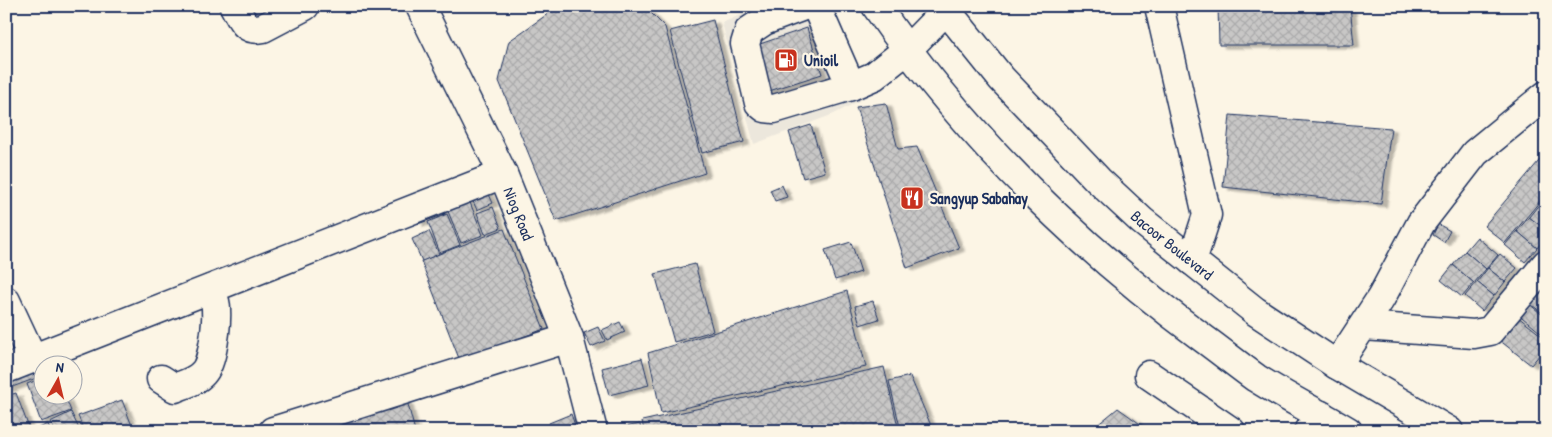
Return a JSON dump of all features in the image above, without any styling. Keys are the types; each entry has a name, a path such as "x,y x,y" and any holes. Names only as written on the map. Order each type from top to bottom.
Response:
{"street":[{"path":"234,6 242,22 255,30 263,28 304,6"},
{"name":"Niog Road","path":"420,6 503,174 569,338 593,431"},
{"path":"804,6 764,21 749,32 745,44 759,103 765,108 774,109 851,86 874,76 908,49 945,8"},
{"path":"816,6 851,86"},
{"path":"876,6 944,95 986,144 1030,190 1094,251 1168,313 1315,423 1348,431"},
{"path":"1159,6 1207,215 1192,262"},
{"name":"Bacoor Boulevard","path":"945,8 1001,78 1098,180 1142,221 1256,312 1337,365 1448,431"},
{"path":"1337,365 1364,326 1421,223 1475,153 1546,95"},
{"path":"46,354 503,174"},
{"path":"1364,326 1474,334 1490,331 1546,264"},
{"path":"160,378 175,388 190,382 204,373 211,355 215,335 216,306 211,289"},
{"path":"6,301 32,357"},
{"path":"273,431 569,338"},
{"path":"6,369 32,359"},
{"path":"1148,375 1231,431"}],"shaded area":[{"path":"761,6 812,6 868,96 834,114 754,144 722,23"}],"building":[{"path":"566,6 644,6 665,27 705,173 556,221 499,81 509,41 552,11"},
{"path":"1218,6 1350,6 1354,45 1219,45"},
{"path":"713,20 744,142 702,153 670,31"},
{"name":"Unioil","path":"807,28 822,74 766,92 751,47"},
{"name":"Sangyup Sabahay","path":"886,103 898,149 917,147 959,248 907,268 856,107"},
{"path":"1230,115 1391,128 1381,204 1223,187"},
{"path":"811,125 825,172 803,178 789,132"},
{"path":"1544,155 1546,156 1546,194 1505,243 1484,226"},
{"path":"782,185 787,197 775,201 770,190"},
{"path":"485,186 493,203 477,210 469,193"},
{"path":"467,195 483,235 461,243 445,204"},
{"path":"1541,202 1546,206 1546,230 1529,217"},
{"path":"442,206 445,214 418,224 416,216"},
{"path":"493,207 501,228 485,234 477,213"},
{"path":"447,214 460,245 440,253 428,222"},
{"path":"1529,217 1546,230 1546,237 1537,248 1517,231"},
{"path":"1438,224 1450,231 1444,242 1433,235"},
{"path":"504,229 544,329 460,361 421,261"},
{"path":"429,231 439,254 422,261 412,239"},
{"path":"1517,231 1537,248 1525,262 1505,245"},
{"path":"1477,237 1498,255 1486,269 1465,251"},
{"path":"851,242 861,272 835,280 825,250"},
{"path":"1465,251 1486,269 1474,283 1453,265"},
{"path":"1500,254 1517,268 1505,282 1488,268"},
{"path":"695,264 713,331 674,342 655,274"},
{"path":"1453,265 1474,283 1462,297 1441,280"},
{"path":"1488,268 1505,282 1494,296 1477,282"},
{"path":"1477,282 1494,296 1482,311 1465,296"},
{"path":"1534,284 1546,293 1546,316 1523,298"},
{"path":"847,291 866,367 661,413 648,353"},
{"path":"873,301 879,319 860,325 855,306"},
{"path":"1527,302 1546,318 1546,337 1517,313"},
{"path":"1513,313 1546,339 1546,347 1531,365 1494,336"},
{"path":"620,322 625,332 607,340 602,330"},
{"path":"598,327 605,341 591,347 584,333"},
{"path":"642,358 649,385 609,395 602,368"},
{"path":"32,366 32,380 7,389 6,376"},
{"path":"884,367 899,431 644,431 642,421"},
{"path":"910,376 932,428 925,431 901,431 889,381"},
{"path":"32,382 32,398 27,384"},
{"path":"16,393 29,428 22,431 6,431 6,396"},
{"path":"122,400 134,431 84,431 78,416"},
{"path":"407,401 415,431 292,431"},
{"path":"34,404 68,404 71,411 41,422"},
{"path":"1118,408 1150,431 1090,431"},
{"path":"71,412 80,431 55,431 50,422"},
{"path":"571,414 577,431 552,431 549,423"},
{"path":"48,424 51,431 32,431"},
{"path":"640,424 641,431 624,431 624,427"},
{"path":"545,425 547,431 530,431"}],"place":[{"name":"Unioil","path":"786,60"},
{"name":"Sangyup Sabahay","path":"912,198"}]}
